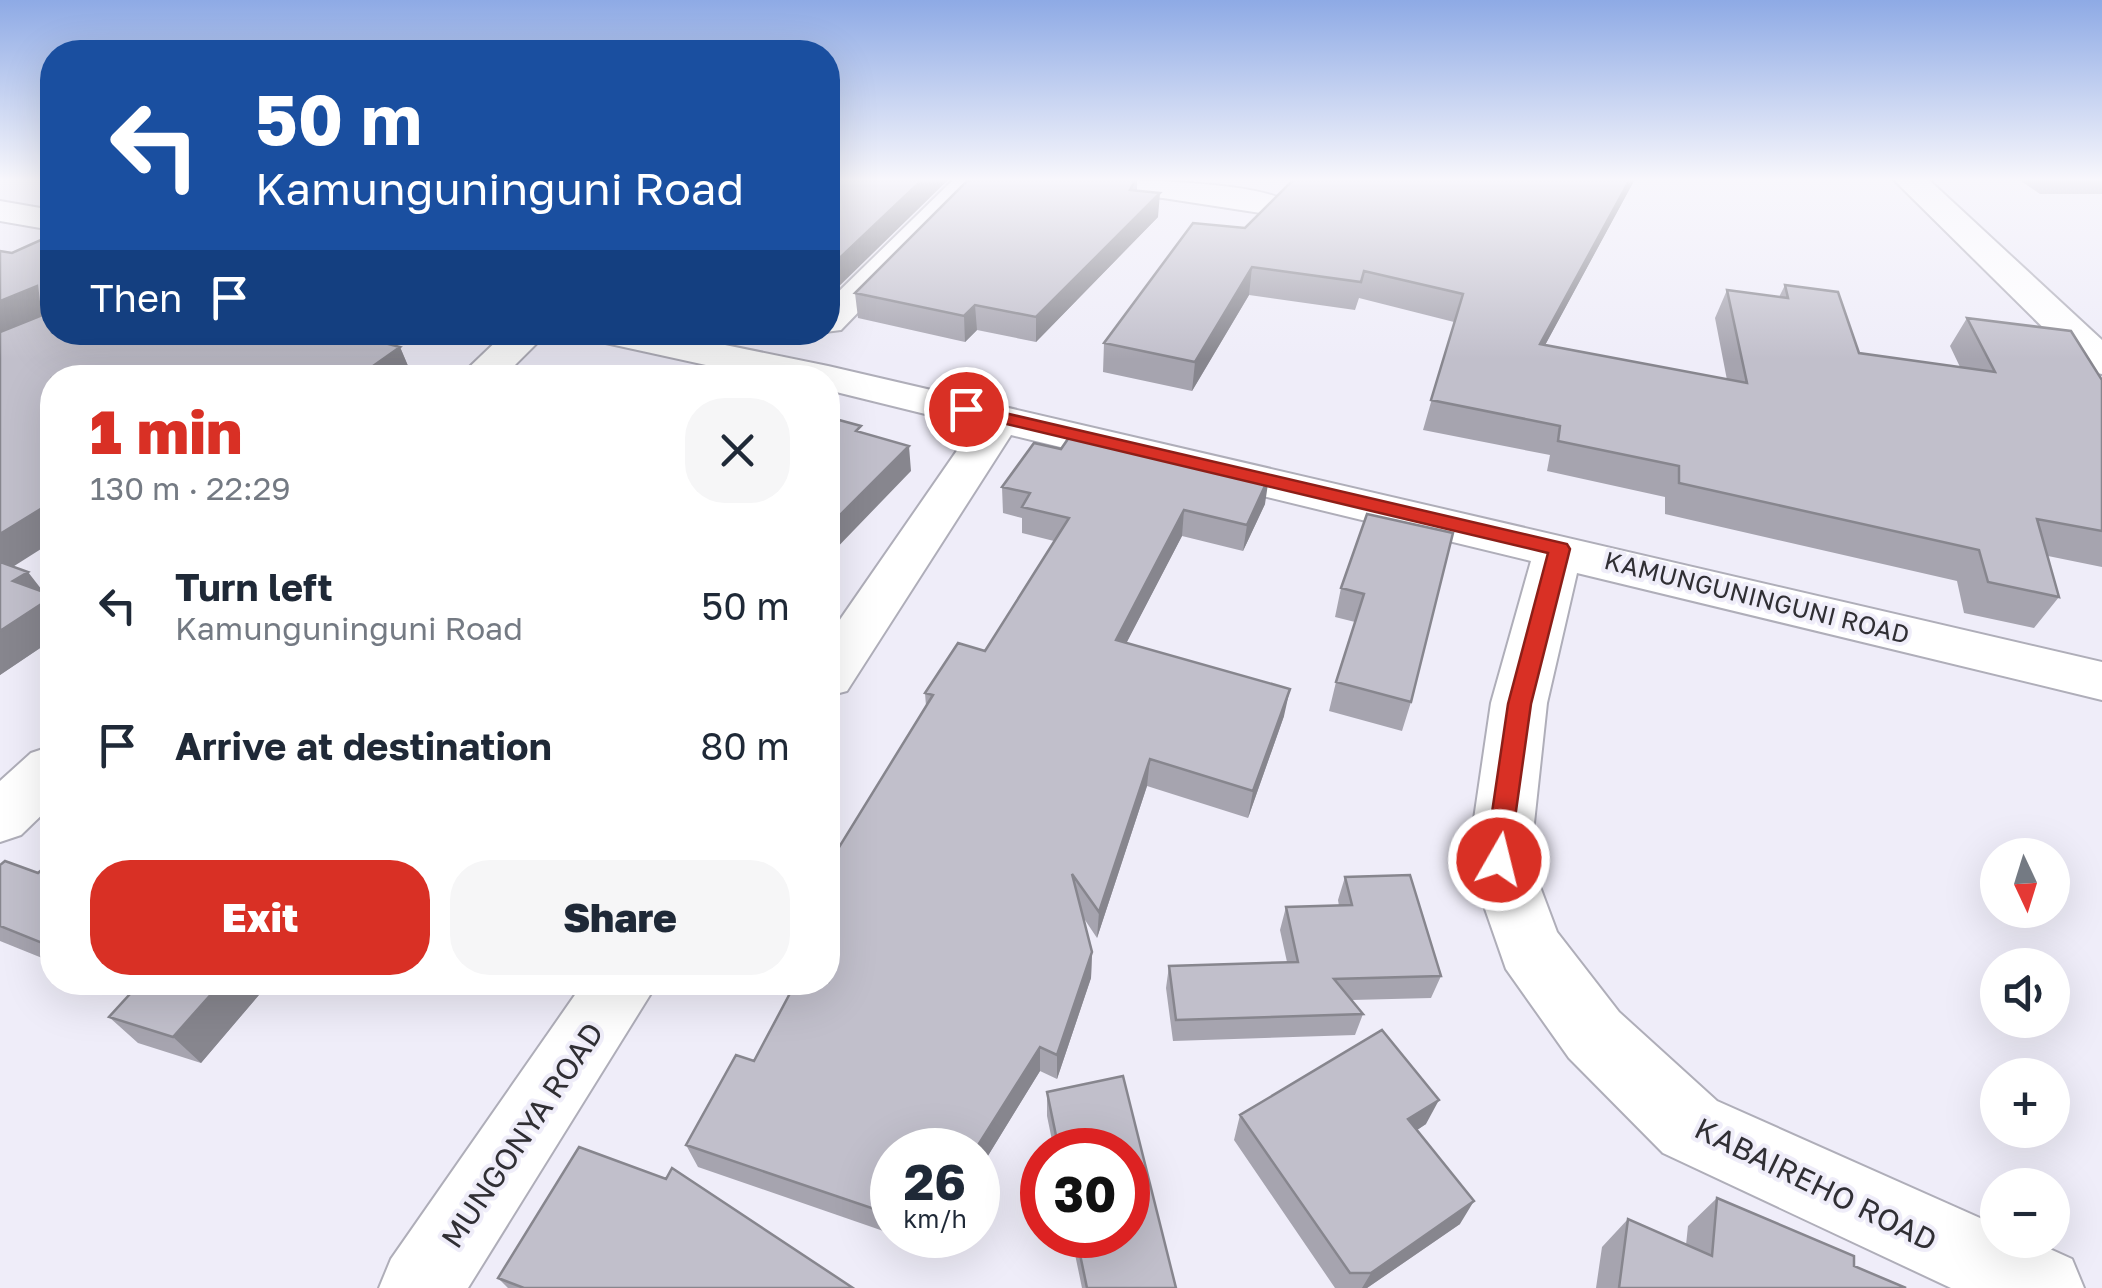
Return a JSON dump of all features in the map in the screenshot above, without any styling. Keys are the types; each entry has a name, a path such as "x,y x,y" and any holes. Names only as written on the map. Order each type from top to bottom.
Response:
{"street":[{"path":"840,310 911,239"},
{"path":"1972,239 2102,362"},
{"path":"492,365 515,345"},
{"name":"KAMUNGUNINGUNI ROAD","path":"669,345 766,365"},
{"path":"784,365 804,345"},
{"name":"KAMUNGUNINGUNI ROAD","path":"840,381 2102,681"},
{"path":"840,659 1001,417"},
{"name":"KABAIREHO ROAD","path":"1559,549 1520,704 1499,860 1530,948 1594,1035 1690,1127 2043,1288"},
{"path":"0,818 40,780"},
{"name":"MUNGONYA ROAD","path":"420,1288 615,995"}],"building":[{"path":"840,239 860,239 840,258"},
{"path":"909,239 1114,239 1036,317 975,305 964,316 855,293"},
{"path":"1181,239 1597,239 1540,344 1747,383 1727,290 1788,298 1785,285 1838,292 1859,353 1995,372 1967,318 2071,331 2102,380 2102,531 2037,519 2059,597 1988,582 1979,550 1679,483 1679,466 1558,441 1560,426 1431,400 1463,294 1364,271 1361,282 1252,267 1195,362 1104,343"},
{"path":"40,240 40,304 37,286 0,301 0,251 12,253"},
{"path":"40,316 40,345 400,347 374,365 40,365 40,509 0,534 0,332"},
{"path":"840,420 861,426 856,431 909,446 840,515"},
{"path":"1070,436 1269,477 1247,525 1184,510 1116,640 1290,689 1253,791 1150,759 1099,912 1072,874 1092,952 1057,1055 1040,1047 989,1128 870,1128 870,1208 686,1145 736,1055 754,1061 789,995 840,995 840,846 933,695 925,693 958,643 985,651 1069,518 1022,507 1030,493 1002,487 1034,443 1061,449"},
{"path":"1367,514 1453,533 1411,702 1336,682 1364,594 1341,588"},
{"path":"0,562 28,572 13,581 40,591 40,605 0,631"},
{"path":"5,861 40,871 40,942 0,926 0,865"},
{"path":"1410,875 1441,976 1334,979 1363,1014 1176,1020 1169,966 1298,962 1286,907 1352,905 1345,877"},
{"path":"129,995 210,995 173,1037 109,1017"},
{"path":"1382,1030 1439,1100 1408,1119 1474,1201 1371,1273 1350,1273 1240,1115"},
{"path":"1123,1076 1136,1128 1054,1128 1047,1092"},
{"path":"579,1147 666,1179 672,1168 853,1288 524,1288 498,1278"},
{"path":"1150,1184 1176,1288 1087,1288 1081,1258 1150,1258"},
{"path":"1717,1198 1854,1256 1854,1266 1906,1288 1619,1288 1628,1219 1712,1256"}],"route":[{"path":"966,409 1559,549 1520,704 1499,860"}]}
